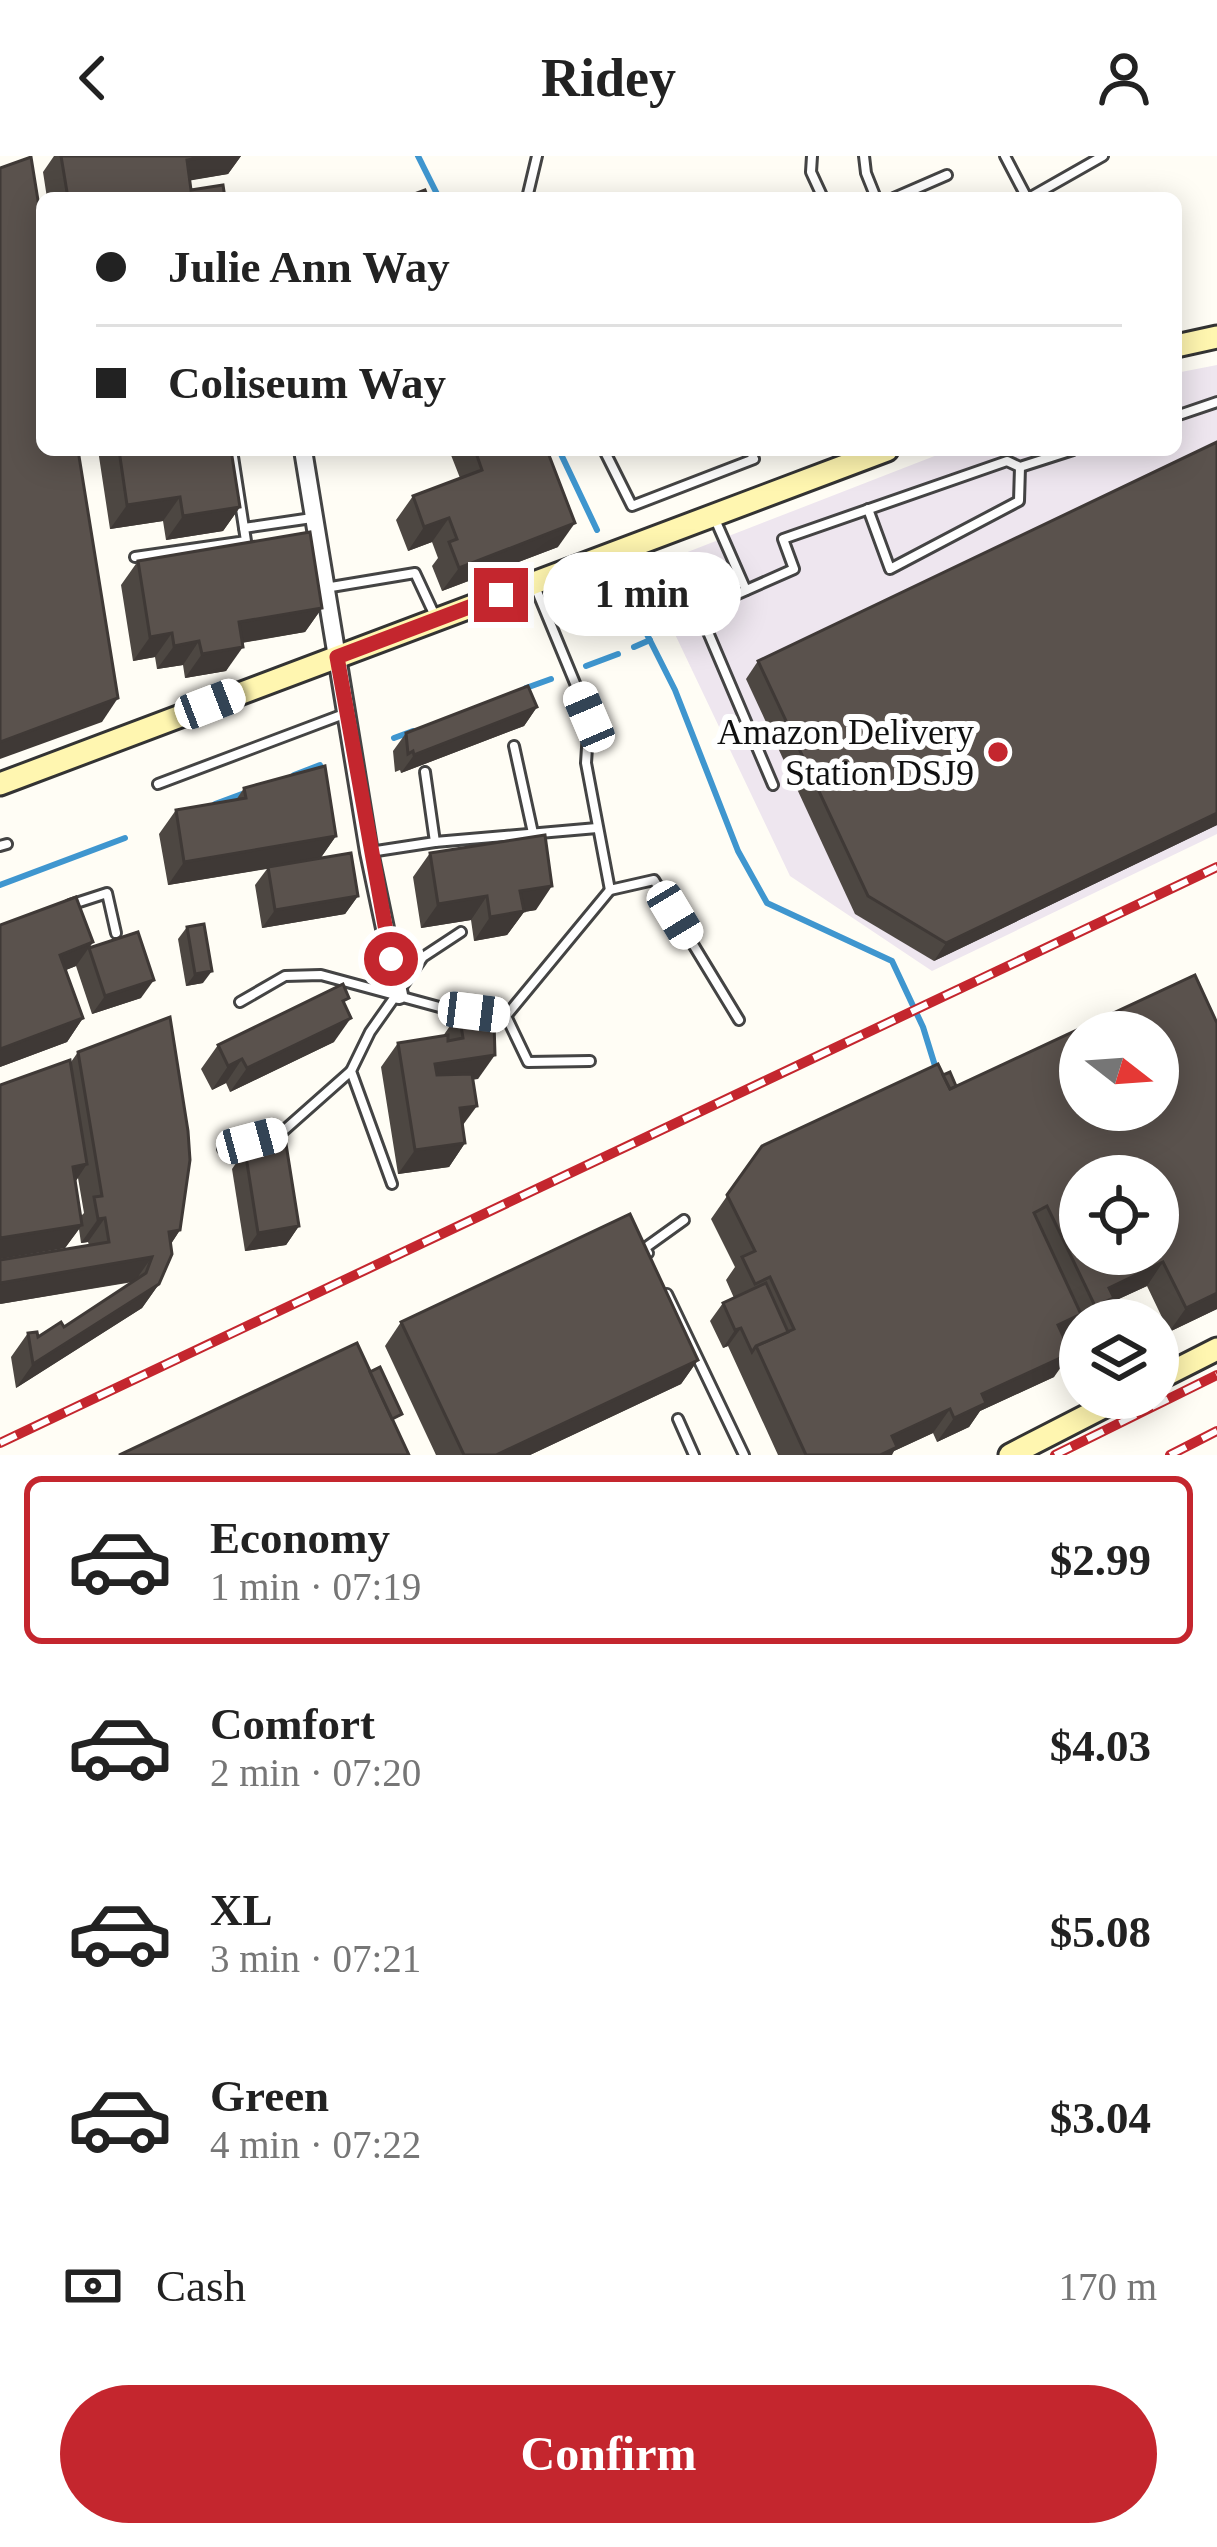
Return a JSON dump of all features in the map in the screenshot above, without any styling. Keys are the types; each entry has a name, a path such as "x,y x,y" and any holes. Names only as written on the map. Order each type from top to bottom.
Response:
{"street":[{"path":"1182,345 1217,337"},
{"path":"304,456 369,852 398,994"},
{"path":"0,784 871,456"},
{"path":"1179,1368 1217,1349"},
{"path":"1010,1455 1080,1419"}],"lane":[{"path":"528,192 537,156"},
{"path":"812,156 811,172 820,192"},
{"path":"864,156 874,192"},
{"path":"1005,156 1025,192"},
{"path":"1039,192 1103,156"},
{"path":"908,192 947,175"},
{"path":"1182,414 1217,402"},
{"path":"135,557 246,541 233,456"},
{"path":"607,456 632,506 753,456"},
{"path":"773,785 699,611 794,569 782,539 1007,461 1020,467 1054,456"},
{"path":"868,509 890,568 1019,501 1020,467"},
{"path":"714,515 746,590"},
{"path":"244,528 314,518"},
{"path":"325,588 415,572 437,619"},
{"path":"533,583 589,717 586,763 610,890"},
{"path":"158,784 346,713"},
{"path":"514,746 533,833"},
{"path":"425,772 435,842"},
{"path":"369,852 597,828"},
{"path":"506,1016 610,890 654,880 739,1020"},
{"path":"64,907 107,893 116,933"},
{"path":"223,1149 281,1133 351,1071 370,1032 423,957 461,932"},
{"path":"239,1001 285,976 321,975 442,1008 506,1016"},
{"path":"506,1016 528,1062 590,1061"},
{"path":"351,1071 392,1184"},
{"path":"655,1269 645,1248 684,1220"},
{"path":"665,1290 744,1455"},
{"path":"677,1419 694,1455"}],"shaded area":[{"name":"Amazon Delivery Station DSJ9","path":"1217,365 1217,834 932,971 790,876 644,569 935,456 1182,456 1182,372"}],"building":[{"path":"61,156 210,156 187,160 191,190 223,185 224,192 67,192"},
{"path":"31,157 37,192 36,456 79,456 118,698 0,742 0,168"},
{"name":"Amazon Delivery Station DSJ9","path":"1217,442 1217,813 946,943 868,896 758,661"},
{"path":"120,456 232,456 240,507 183,516 180,497 127,505"},
{"path":"477,456 549,456 575,523 459,568 449,542 457,539 449,518 424,527 413,496 482,470"},
{"path":"310,532 322,608 239,622 243,647 202,654 199,641 174,646 172,633 150,637 138,561"},
{"path":"528,686 537,707 408,754 406,733"},
{"path":"325,766 336,836 184,862 176,810 246,798 244,788"},
{"path":"545,835 552,886 520,891 524,911 490,917 487,896 438,904 430,853"},
{"path":"351,853 358,896 275,910 268,867"},
{"path":"76,897 93,942 60,955 83,1018 0,1049 0,925"},
{"path":"204,924 212,971 195,974 187,927"},
{"path":"138,932 154,980 105,996 89,948"},
{"path":"1195,975 1217,1023 1217,1293 1186,1308 1170,1275 1179,1275 1179,1155 1059,1155 1059,1231 1047,1206 1034,1213 1074,1299 1059,1299 1059,1359 982,1394 986,1403 954,1418 950,1409 892,1436 897,1447 880,1455 806,1455 756,1346 794,1329 770,1277 755,1284 742,1257 755,1251 727,1195 762,1146 938,1064 950,1089 1059,1038 1059,1131 1179,1131 1179,1011 1118,1011"},
{"path":"343,984 349,998 343,1001 351,1018 247,1068 242,1059 228,1066 218,1045"},
{"path":"487,1009 494,1022 495,1055 435,1064 437,1075 472,1074 477,1106 460,1108 465,1143 415,1150 398,1043 448,1035 448,1041 463,1038 459,1013"},
{"path":"170,1017 190,1160 180,1230 169,1232 172,1254 159,1284 33,1364 28,1333 37,1332 38,1337 61,1322 64,1327 146,1273 152,1257 0,1283 0,1260 109,1242 105,1218 98,1219 94,1197 102,1196 78,1052"},
{"path":"70,1060 87,1164 73,1167 82,1225 0,1238 0,1085"},
{"path":"950,1072 956,1086 950,1089 943,1075"},
{"path":"286,1144 299,1226 258,1233 245,1150"},
{"path":"630,1214 698,1360 496,1455 464,1455 401,1322"},
{"path":"1080,1275 1136,1275 1109,1288 1114,1298 1092,1299"},
{"path":"766,1283 788,1332 752,1352 723,1303"},
{"path":"357,1343 409,1455 119,1455"},
{"path":"380,1367 402,1414 392,1419 370,1372"}],"waterway":[{"path":"418,156 436,192"},
{"path":"562,456 597,530"},
{"path":"618,577 675,690 738,851 767,903 892,961 923,1027 936,1069"},
{"path":"634,647 650,640"},
{"path":"586,666 618,654"},
{"path":"526,688 551,679"},
{"path":"394,738 413,731"},
{"path":"294,775 320,765"},
{"path":"215,804 242,794"},
{"path":"0,885 125,838"}],"railway":[{"path":"0,1443 1217,867"},
{"path":"1055,1455 1217,1375"},
{"path":"1170,1455 1217,1431"}],"place":[{"name":"Amazon Delivery Station DSJ9","path":"998,752"}],"route":[{"path":"391,959 337,657 501,595"}]}
